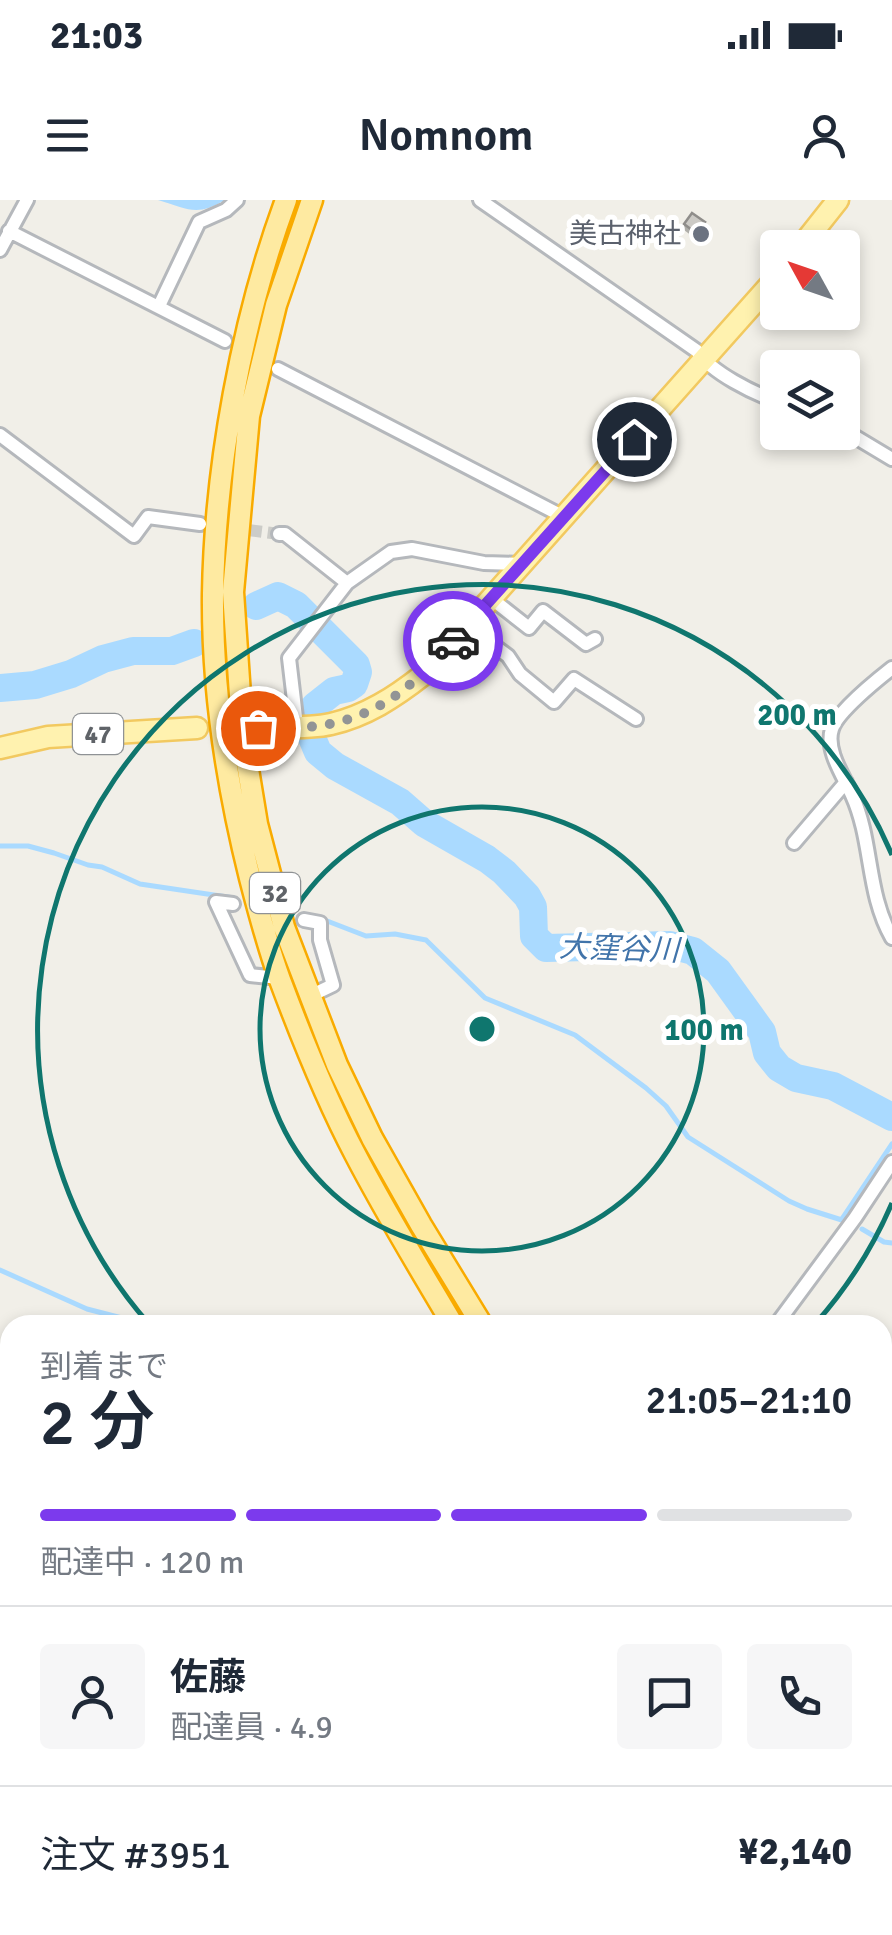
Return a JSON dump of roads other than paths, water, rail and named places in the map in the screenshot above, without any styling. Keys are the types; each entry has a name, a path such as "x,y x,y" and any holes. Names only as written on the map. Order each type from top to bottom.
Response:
{"highway":[{"name":"32","path":"286,200 256,299 231,409 221,483 214,592 223,740 237,826 280,978 354,1152 447,1315"},
{"name":"32","path":"312,200 276,305 250,416 234,592 243,738 257,824 284,926 310,996 372,1138 476,1315"}],"main road":[{"path":"814,230 838,200"},
{"path":"258,728 328,724 356,716 387,701 422,675 760,296"},
{"name":"47","path":"0,747 48,737 197,728"}],"street":[{"path":"0,250 27,200"},
{"path":"159,306 199,222 226,210 237,200"},
{"path":"480,200 760,396"},
{"path":"9,231 225,341"},
{"path":"278,369 564,517"},
{"path":"0,435 134,536 148,517 200,524"},
{"path":"860,440 892,459"},
{"path":"279,534 285,534 348,583"},
{"path":"297,726 289,658 348,583 391,552 412,550 484,563 523,564"},
{"path":"492,598 529,628 543,611 586,644 595,639"},
{"path":"467,626 508,656 520,674 554,702 574,679 636,720"},
{"path":"892,668 858,696 832,728 832,752 858,808 875,900 892,938"},
{"path":"794,842 846,782"},
{"path":"233,904 216,902 250,976 280,978"},
{"path":"304,920 320,923 320,940 333,985 310,996"},
{"path":"783,1315 892,1162"}],"water":[{"path":"158,200 225,200 199,210"}],"waterway":[{"name":"大窪谷川","path":"256,606 278,596 296,605 356,665 354,684 334,691 315,706"},
{"name":"大窪谷川","path":"0,688 35,685 133,651 172,651 194,643"},
{"name":"大窪谷川","path":"310,733 318,752 335,766 400,802 424,823 504,872 527,896 533,907 534,936 546,948 670,945 693,951 718,971 762,1032 767,1053 779,1068 796,1078 833,1086 892,1117"},
{"path":"0,846 28,846 54,853 102,867 140,884 234,898"},
{"path":"322,919 366,936 395,934 426,940 485,998 575,1035 646,1088 666,1106 688,1137 789,1201 845,1221"},
{"path":"842,1219 892,1144"},
{"path":"862,1229 892,1243"},
{"path":"0,1270 87,1309 110,1315"}],"tunnel":[{"path":"232,528 279,534"}],"place":[{"name":"美古神社","path":"701,234"}]}
